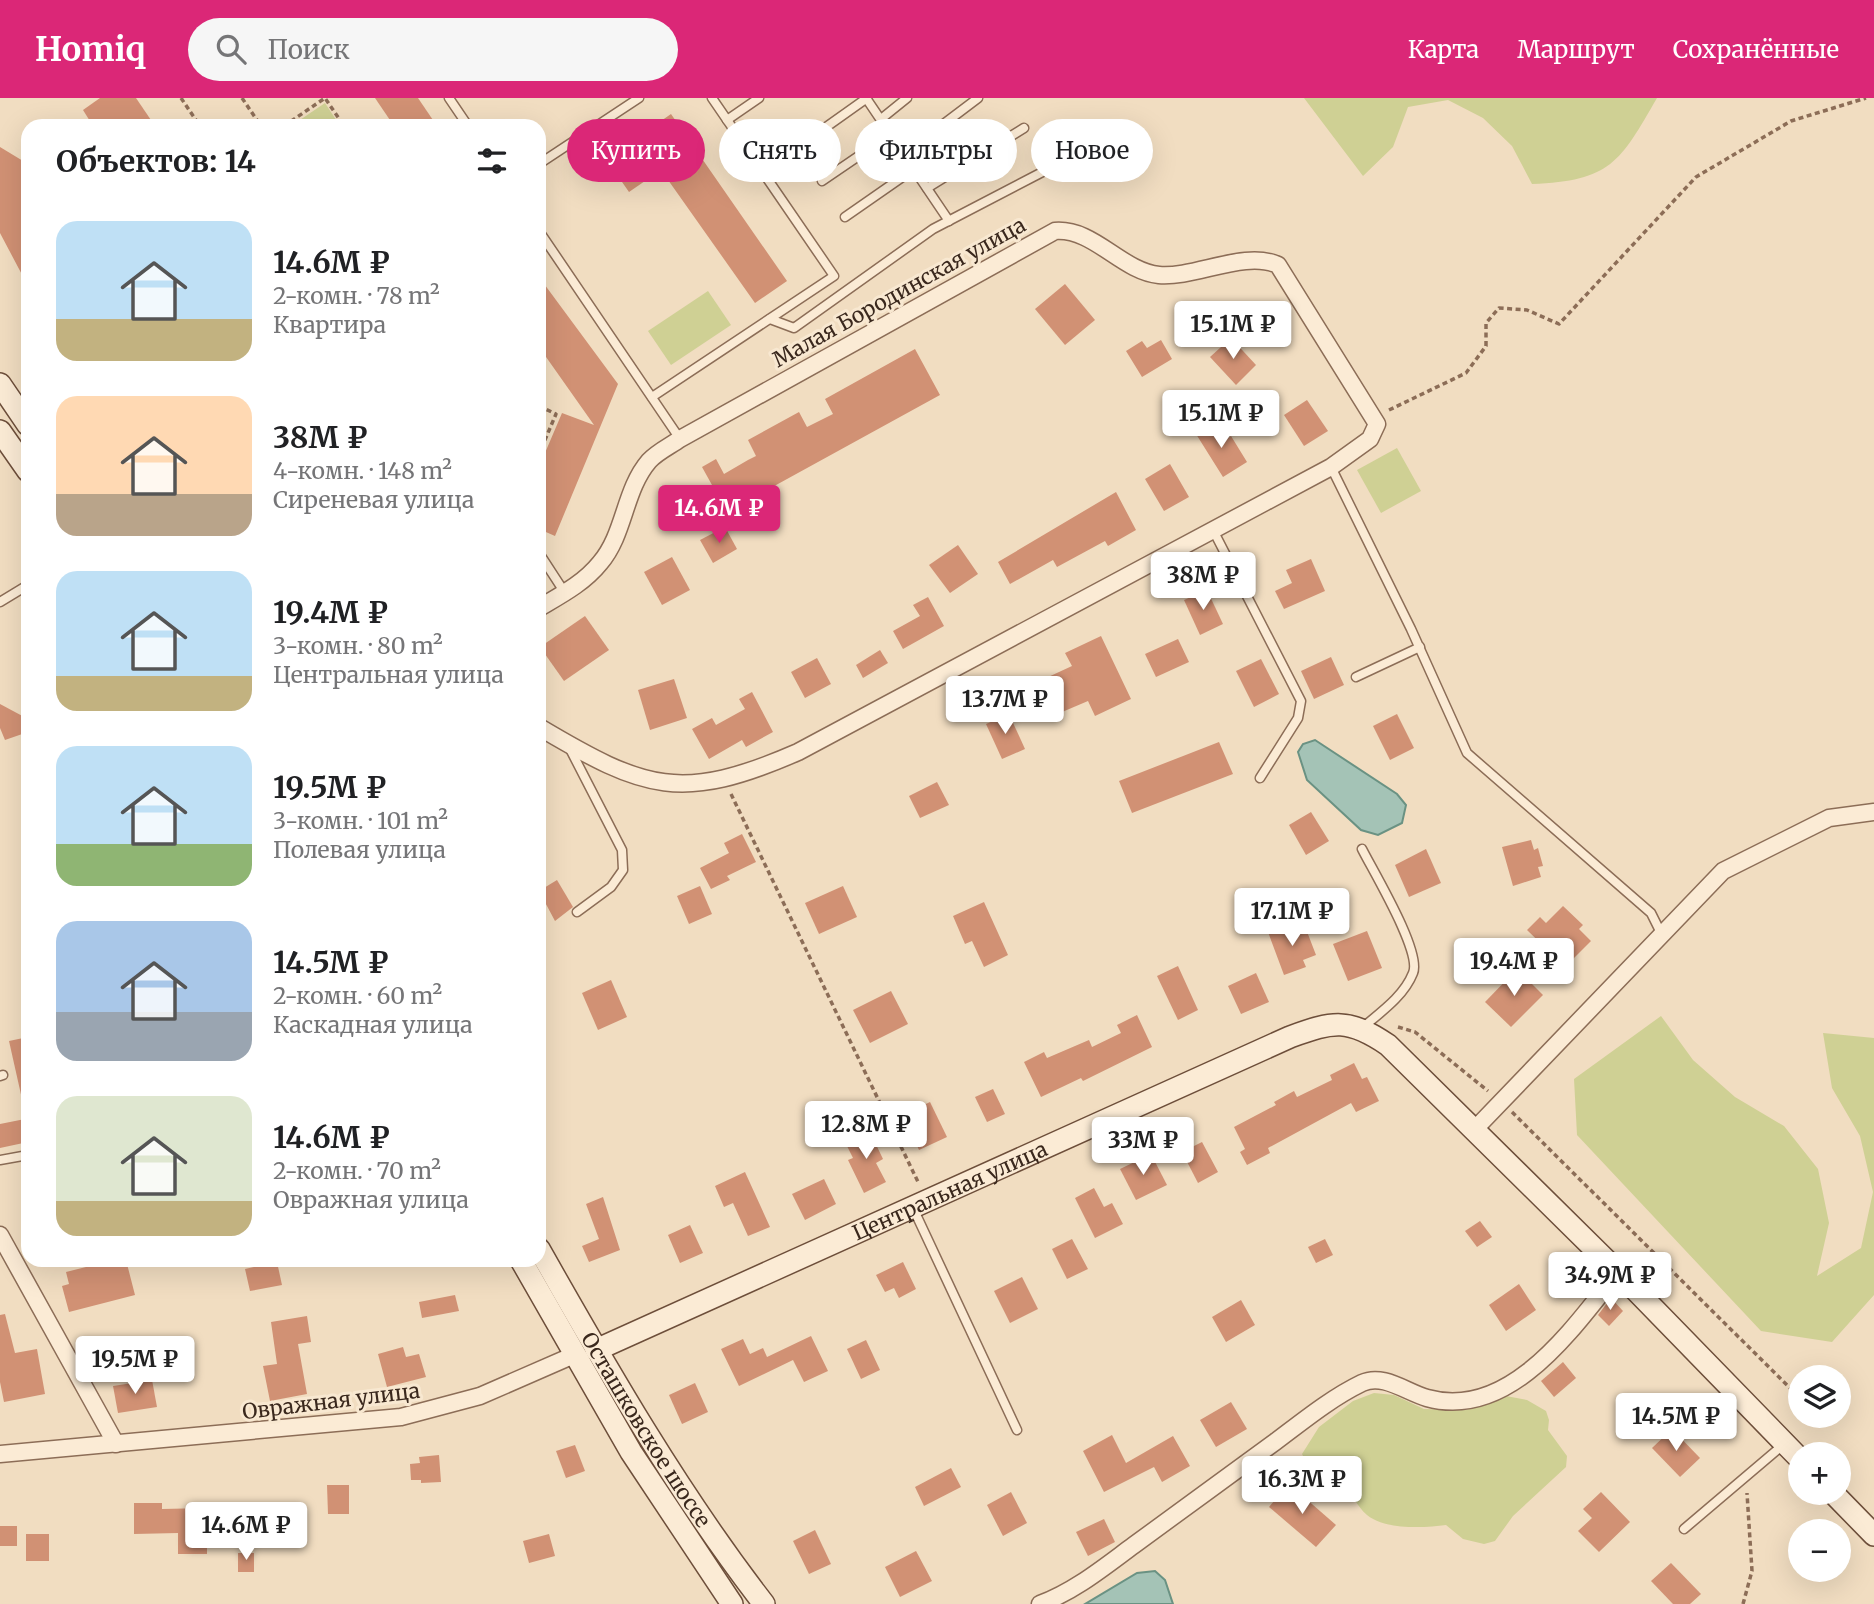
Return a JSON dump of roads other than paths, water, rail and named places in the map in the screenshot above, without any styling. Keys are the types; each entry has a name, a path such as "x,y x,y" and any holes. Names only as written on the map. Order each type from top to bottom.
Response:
{"street":[{"name":"Малая Бородинская улица","path":"546,604 565,593 600,563 614,541 638,476 650,460 680,439 1043,236 1067,230 1139,270 1157,275 1250,262 1278,265 1375,416 1375,432 1362,446 1331,467"},
{"path":"0,384 21,415"},
{"path":"0,431 21,461"},
{"path":"546,731 597,762 642,778 673,785 724,780 798,752 1331,467"},
{"path":"1475,1129 1723,871 1829,818 1874,812"},
{"name":"Центральная улица","path":"596,1350 1290,1037 1320,1026 1367,1024 1618,1272 1788,1447"},
{"path":"0,1236 116,1444"},
{"name":"Осташковское шоссе","path":"546,1261 596,1350 721,1548 764,1604"},
{"name":"Осташковское шоссе","path":"525,1267 631,1452 732,1604"},
{"path":"1040,1604 1060,1596 1103,1567 1319,1409 1366,1381 1379,1379 1427,1398 1451,1402 1478,1399 1522,1377 1585,1313 1618,1272"},
{"name":"Овражная улица","path":"0,1454 401,1417 480,1396 574,1355"},
{"path":"1845,1505 1874,1535"}],"lane":[{"path":"449,98 463,119"},
{"path":"546,159 639,98"},
{"path":"712,98 726,119"},
{"path":"728,119 759,98"},
{"path":"837,119 867,98 880,119"},
{"path":"882,119 907,98"},
{"path":"950,119 978,98"},
{"path":"927,188 1024,128"},
{"path":"770,318 794,328 949,221 1031,178"},
{"path":"652,397 834,276 770,182"},
{"path":"845,217 895,182"},
{"path":"923,182 949,221"},
{"path":"546,241 680,439"},
{"path":"1331,467 1420,647 1467,753 1651,913 1662,935"},
{"path":"1213,530 1301,701 1298,718 1261,778"},
{"path":"546,564 565,593"},
{"path":"0,602 21,589"},
{"path":"1356,677 1420,647"},
{"path":"568,744 622,850 623,870 611,887 577,912"},
{"path":"1362,849 1412,950 1415,971 1399,996 1367,1024"},
{"path":"0,1160 21,1156"},
{"path":"920,1205 1017,1430"},
{"path":"1684,1529 1785,1444"}]}
